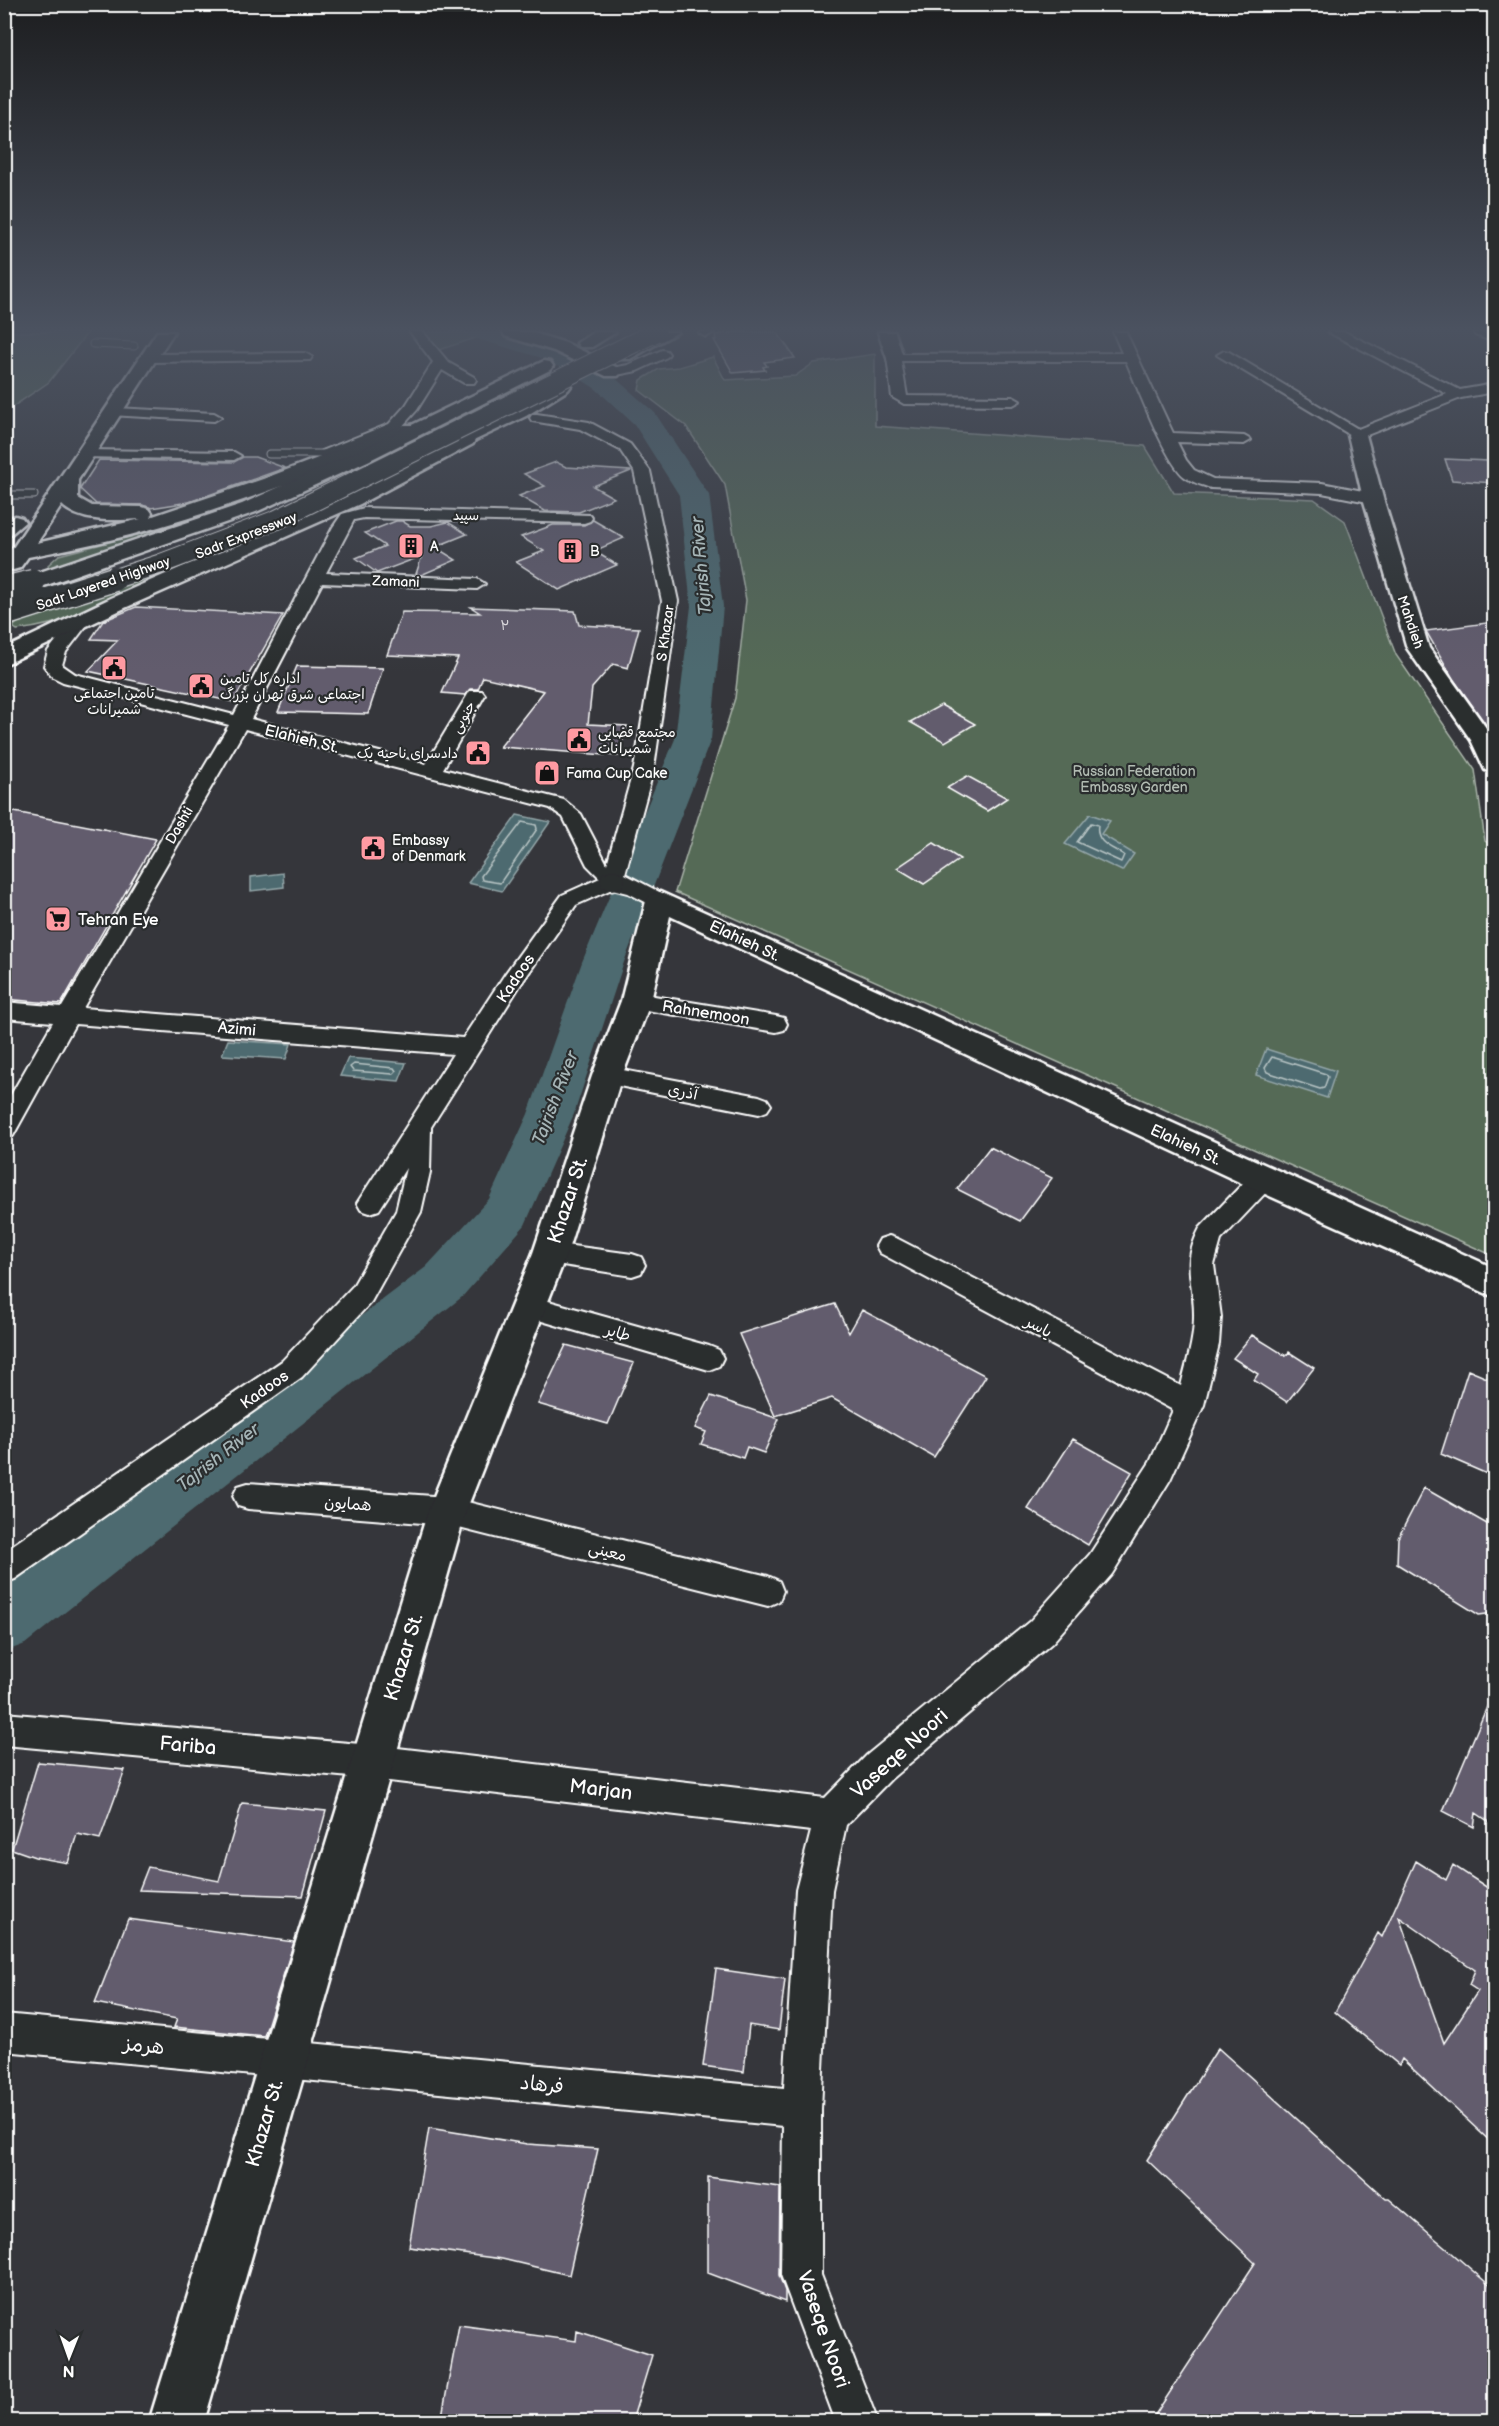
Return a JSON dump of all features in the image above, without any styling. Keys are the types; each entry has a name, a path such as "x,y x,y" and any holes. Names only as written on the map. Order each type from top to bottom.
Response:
{"main road":[{"path":"4,577 13,554 46,514 92,445"},
{"path":"13,554 55,547 127,530 370,445"},
{"name":"Sadr Expressway","path":"4,590 143,546 249,508 383,445"},
{"name":"Sadr Layered Highway","path":"4,590 134,552 255,511 401,445"},
{"name":"Sadr Layered Highway","path":"4,616 160,564 276,520 432,445"},
{"name":"Sadr Expressway","path":"4,616 27,612 283,523 449,445"},
{"path":"4,658 75,621 293,528 389,483 456,445"},
{"name":"Mahdieh","path":"1360,445 1418,648 1483,740 1494,765"},
{"path":"11,526 46,479"},
{"path":"69,481 68,496 71,503 96,513 147,513 226,497"},
{"path":"11,526 46,514"},
{"path":"4,609 29,566 55,547"},
{"path":"4,635 15,637 32,635 75,621"},
{"name":"Khazar St.","path":"176,2421 447,1511 526,1306 550,1253 607,1076 636,1001 659,902"},
{"name":"Elahieh St.","path":"659,902 1494,1283"}],"street":[{"path":"327,454 349,445"},
{"name":"S Khazar","path":"612,880 644,768 670,601 642,471 621,445"},
{"path":"1172,445 1179,461 1199,479 1227,484 1322,488 1373,498"},
{"path":"86,454 234,456"},
{"name":"سپید","path":"348,517 364,513 584,518"},
{"name":"Dashti","path":"4,1130 68,1015 240,722 316,578 340,527 348,517"},
{"name":"Zamani","path":"316,578 477,584"},
{"name":"Elahieh St.","path":"75,621 54,657 53,666 59,673 69,678 557,804 571,814 597,865 612,880 659,902"},
{"name":"جنوبی","path":"432,771 476,695"},
{"name":"Kadoos","path":"370,1203 513,980 569,900 590,852"},
{"path":"569,900 612,880"},
{"name":"Rahnemoon","path":"636,1001 777,1024"},
{"name":"Azimi","path":"4,1010 470,1047"},
{"name":"آذری","path":"607,1076 759,1106"},
{"name":"Kadoos","path":"4,1569 292,1369 362,1294 408,1212 418,1172 419,1127"},
{"name":"Vaseqe Noori","path":"857,2421 801,2275 802,2109 814,1890 831,1816 879,1767 1041,1632 1101,1564 1160,1471 1190,1405 1205,1344 1208,1317 1201,1265 1209,1235 1263,1179"},
{"name":"یاسر","path":"889,1246 1190,1405"},
{"path":"550,1253 632,1265"},
{"name":"طایر","path":"526,1306 709,1358"},
{"name":"همایون","path":"248,1496 447,1511"},
{"name":"معینی","path":"447,1511 768,1591"},
{"name":"Fariba","path":"4,1729 372,1762"},
{"name":"Marjan","path":"372,1762 831,1816"},
{"name":"هرمز","path":"4,2031 283,2059"},
{"name":"فرهاد","path":"283,2059 802,2109"}],"lane":[{"path":"269,454 327,454"},
{"path":"4,495 34,495"}],"green space":[{"name":"Russian Federation Embassy Garden","path":"699,445 1134,445 1145,446 1174,493 1314,499 1345,521 1396,655 1475,770 1485,841 1494,847 1494,1256 675,892 735,698 746,600 725,485"},
{"path":"310,473 233,510 71,563 49,568 48,565 59,555 176,525"},
{"path":"195,563 86,612 40,626 17,630 13,627 18,622"}],"water":[{"path":"1090,814 1110,821 1101,834 1134,854 1122,871 1065,844"},
{"path":"517,815 550,822 502,891 468,883"},
{"path":"283,873 284,887 251,891 251,877"},
{"path":"228,1040 291,1044 286,1059 222,1055"},
{"path":"1266,1049 1336,1071 1327,1098 1256,1075"},
{"path":"348,1058 406,1063 399,1081 340,1076"}],"building":[{"path":"243,457 255,457 285,468 189,502 151,508 142,505 96,504 80,489 99,460 234,462"},
{"path":"1445,459 1488,461 1494,483 1452,480"},
{"path":"556,462 566,467 631,471 593,486 614,498 579,512 545,511 519,496 545,486 524,474"},
{"name":"B","path":"593,520 624,538 594,551 617,565 559,590 516,562 544,551 521,537 553,525 584,525"},
{"name":"A","path":"396,521 402,521 410,526 431,526 448,522 467,534 435,547 456,560 421,575 416,574 422,556 377,573 356,558 385,546 365,533"},
{"path":"136,607 283,615 233,702 88,671 118,640 91,639 103,621"},
{"path":"471,607 575,611 579,625 639,628 628,668 613,664 592,688 588,724 627,726 618,756 500,747 544,691 483,677 478,689 470,689 465,695 442,693 458,658 387,655 402,612 480,613"},
{"path":"1494,622 1494,736 1454,680 1426,631"},
{"path":"297,666 383,668 368,714 278,712"},
{"path":"941,705 975,724 945,742 910,722"},
{"path":"967,776 1007,798 987,811 947,788"},
{"name":"Tehran Eye","path":"4,810 156,839 61,1004 4,999"},
{"path":"934,843 960,859 924,884 897,868"},
{"path":"990,1147 1052,1178 1020,1221 957,1189"},
{"path":"835,1304 849,1333 862,1310 986,1376 934,1457 832,1398 775,1416 739,1334"},
{"path":"1252,1335 1286,1356 1289,1352 1314,1368 1287,1402 1254,1380 1258,1374 1233,1358"},
{"path":"566,1345 634,1363 608,1424 538,1404"},
{"path":"1468,1370 1494,1381 1494,1477 1441,1454"},
{"path":"711,1396 779,1419 764,1453 747,1447 743,1458 701,1444 706,1432 695,1428"},
{"path":"1073,1439 1132,1472 1088,1545 1028,1509"},
{"path":"1424,1488 1494,1528 1494,1613 1479,1615 1397,1564 1398,1538"},
{"path":"1494,1690 1494,1825 1476,1813 1474,1827 1443,1811"},
{"path":"38,1762 125,1770 100,1839 77,1834 68,1863 35,1857 12,1849"},
{"path":"242,1803 326,1811 303,1896 139,1890 148,1867 219,1881"},
{"path":"1416,1861 1446,1880 1453,1865 1494,1892 1494,2145 1402,2059 1399,2065 1335,2012 1378,1933 1382,1937","holes":["1399,1917 1475,1970 1469,1985 1478,1991 1444,2043"]},
{"path":"128,1919 294,1942 264,2036 174,2027 177,2019 95,2003"},
{"path":"716,1969 785,1979 779,2030 749,2025 744,2072 703,2066"},
{"path":"1218,2048 1386,2199 1389,2199 1494,2289 1494,2421 1151,2421 1255,2263 1147,2160"},
{"path":"429,2128 527,2144 598,2149 569,2275 502,2259 409,2247"},
{"path":"708,2177 780,2187 779,2275 785,2291 785,2302 708,2273"},
{"path":"459,2325 576,2341 577,2331 652,2355 632,2421 441,2421"}],"waterway":[{"name":"Tajrish River","path":"4,1623 444,1282 508,1211 551,1114 603,962 693,739 707,606 694,495 662,445"}],"place":[{"name":"A","path":"411,546"},
{"name":"B","path":"570,551"},
{"name":"تامین اجتماعی شمیرانات","path":"114,668"},
{"name":"اداره کل تامین اجتماعی شرق تهران بزرگ","path":"201,686"},
{"name":"مجتمع قضایی شمیرانات","path":"579,740"},
{"name":"دادسرای ناحیه یک","path":"478,753"},
{"name":"Fama Cup Cake","path":"547,773"},
{"name":"Embassy of Denmark","path":"373,848"},
{"name":"Tehran Eye","path":"58,919"}]}
